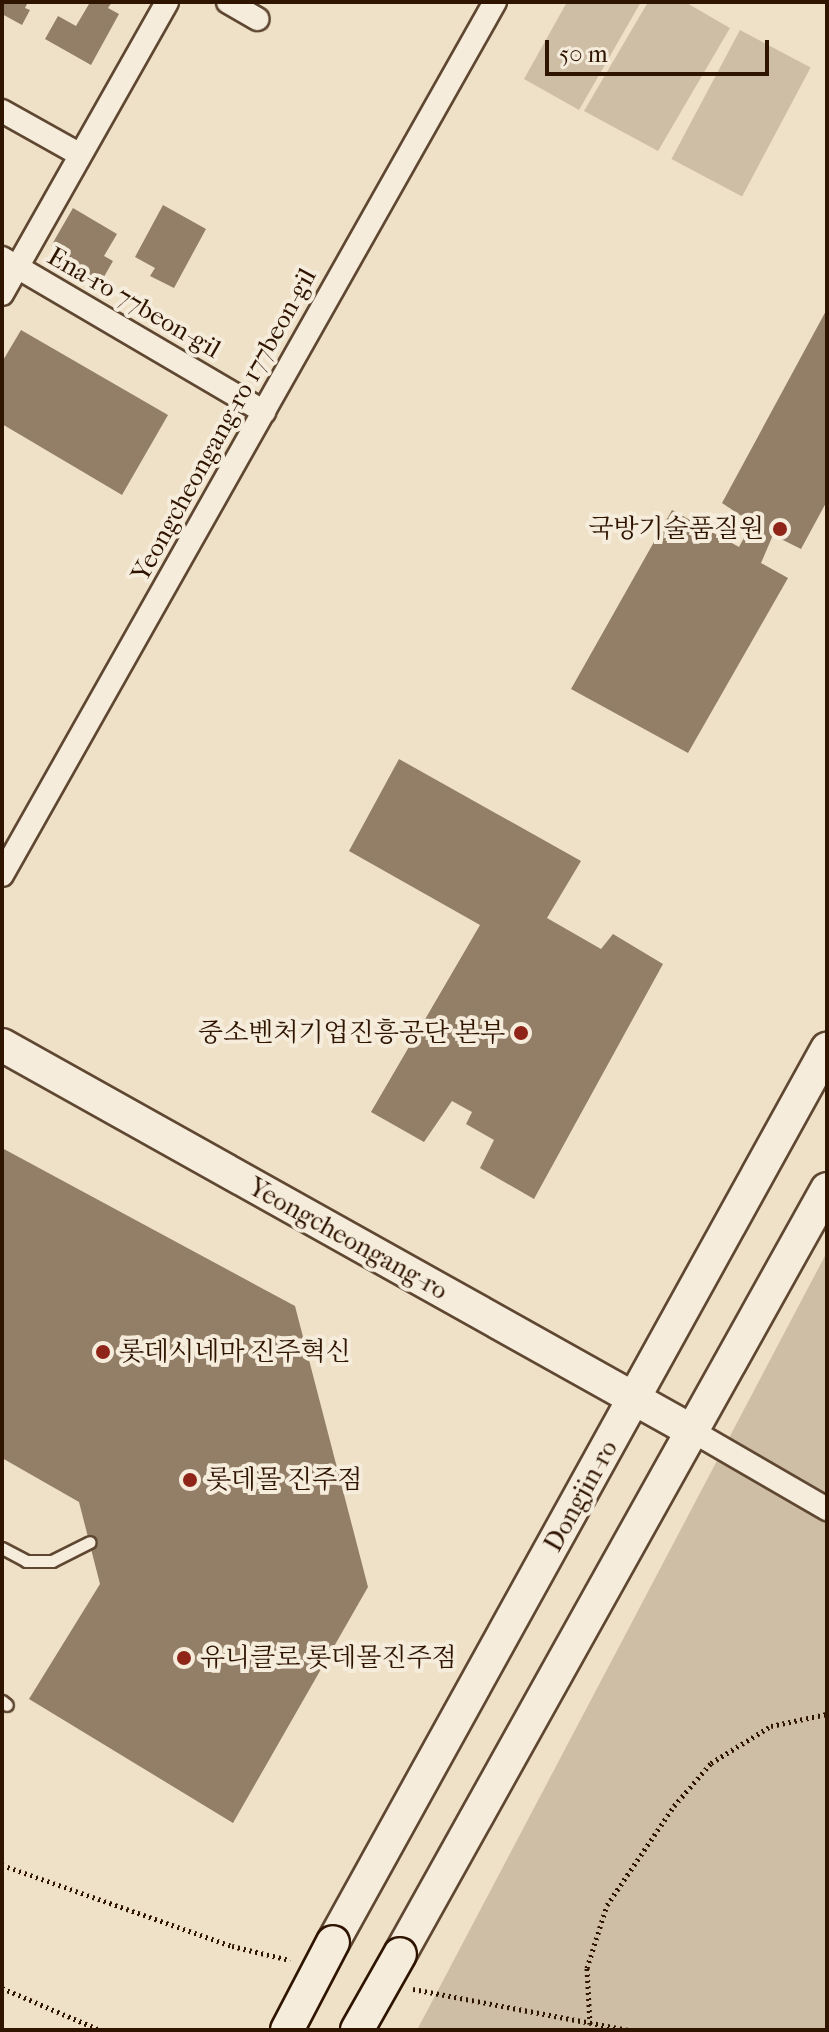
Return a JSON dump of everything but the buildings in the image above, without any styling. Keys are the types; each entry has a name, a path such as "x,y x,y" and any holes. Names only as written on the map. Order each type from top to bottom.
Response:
{"street":[{"name":"Ena-ro 77beon-gil","path":"2,294 10,262 79,154 167,2"},
{"path":"228,2 258,19"},
{"name":"Yeongcheongang-ro 177beon-gil","path":"2,875 495,2"},
{"path":"2,111 79,154"},
{"name":"Ena-ro 77beon-gil","path":"10,262 264,412"},
{"name":"Yeongcheongang-ro","path":"2,1045 694,1432"},
{"name":"Dongjin-ro","path":"287,2030 827,1049"},
{"path":"357,2030 694,1432 827,1189"},
{"path":"694,1432 827,1509"}],"lane":[{"path":"5,1553 26,1561 52,1561 90,1542"}],"path":[{"path":"590,2024 587,1968 607,1905 665,1818 711,1763 771,1726 827,1714"},
{"path":"2,1988 100,2030"}],"shaded area":[{"path":"567,2 641,2 579,110 524,79"},
{"path":"648,2 685,2 730,28 658,151 584,111"},
{"path":"740,30 811,68 742,196 671,159"},
{"path":"827,1252 827,2030 417,2030"}],"place":[{"name":"국방기술품질원","path":"780,529"},
{"name":"중소벤처기업진흥공단 본부","path":"521,1033"},
{"name":"롯데시네마 진주혁신","path":"103,1352"},
{"name":"롯데몰 진주점","path":"190,1480"},
{"name":"유니클로 롯데몰진주점","path":"184,1658"}]}
